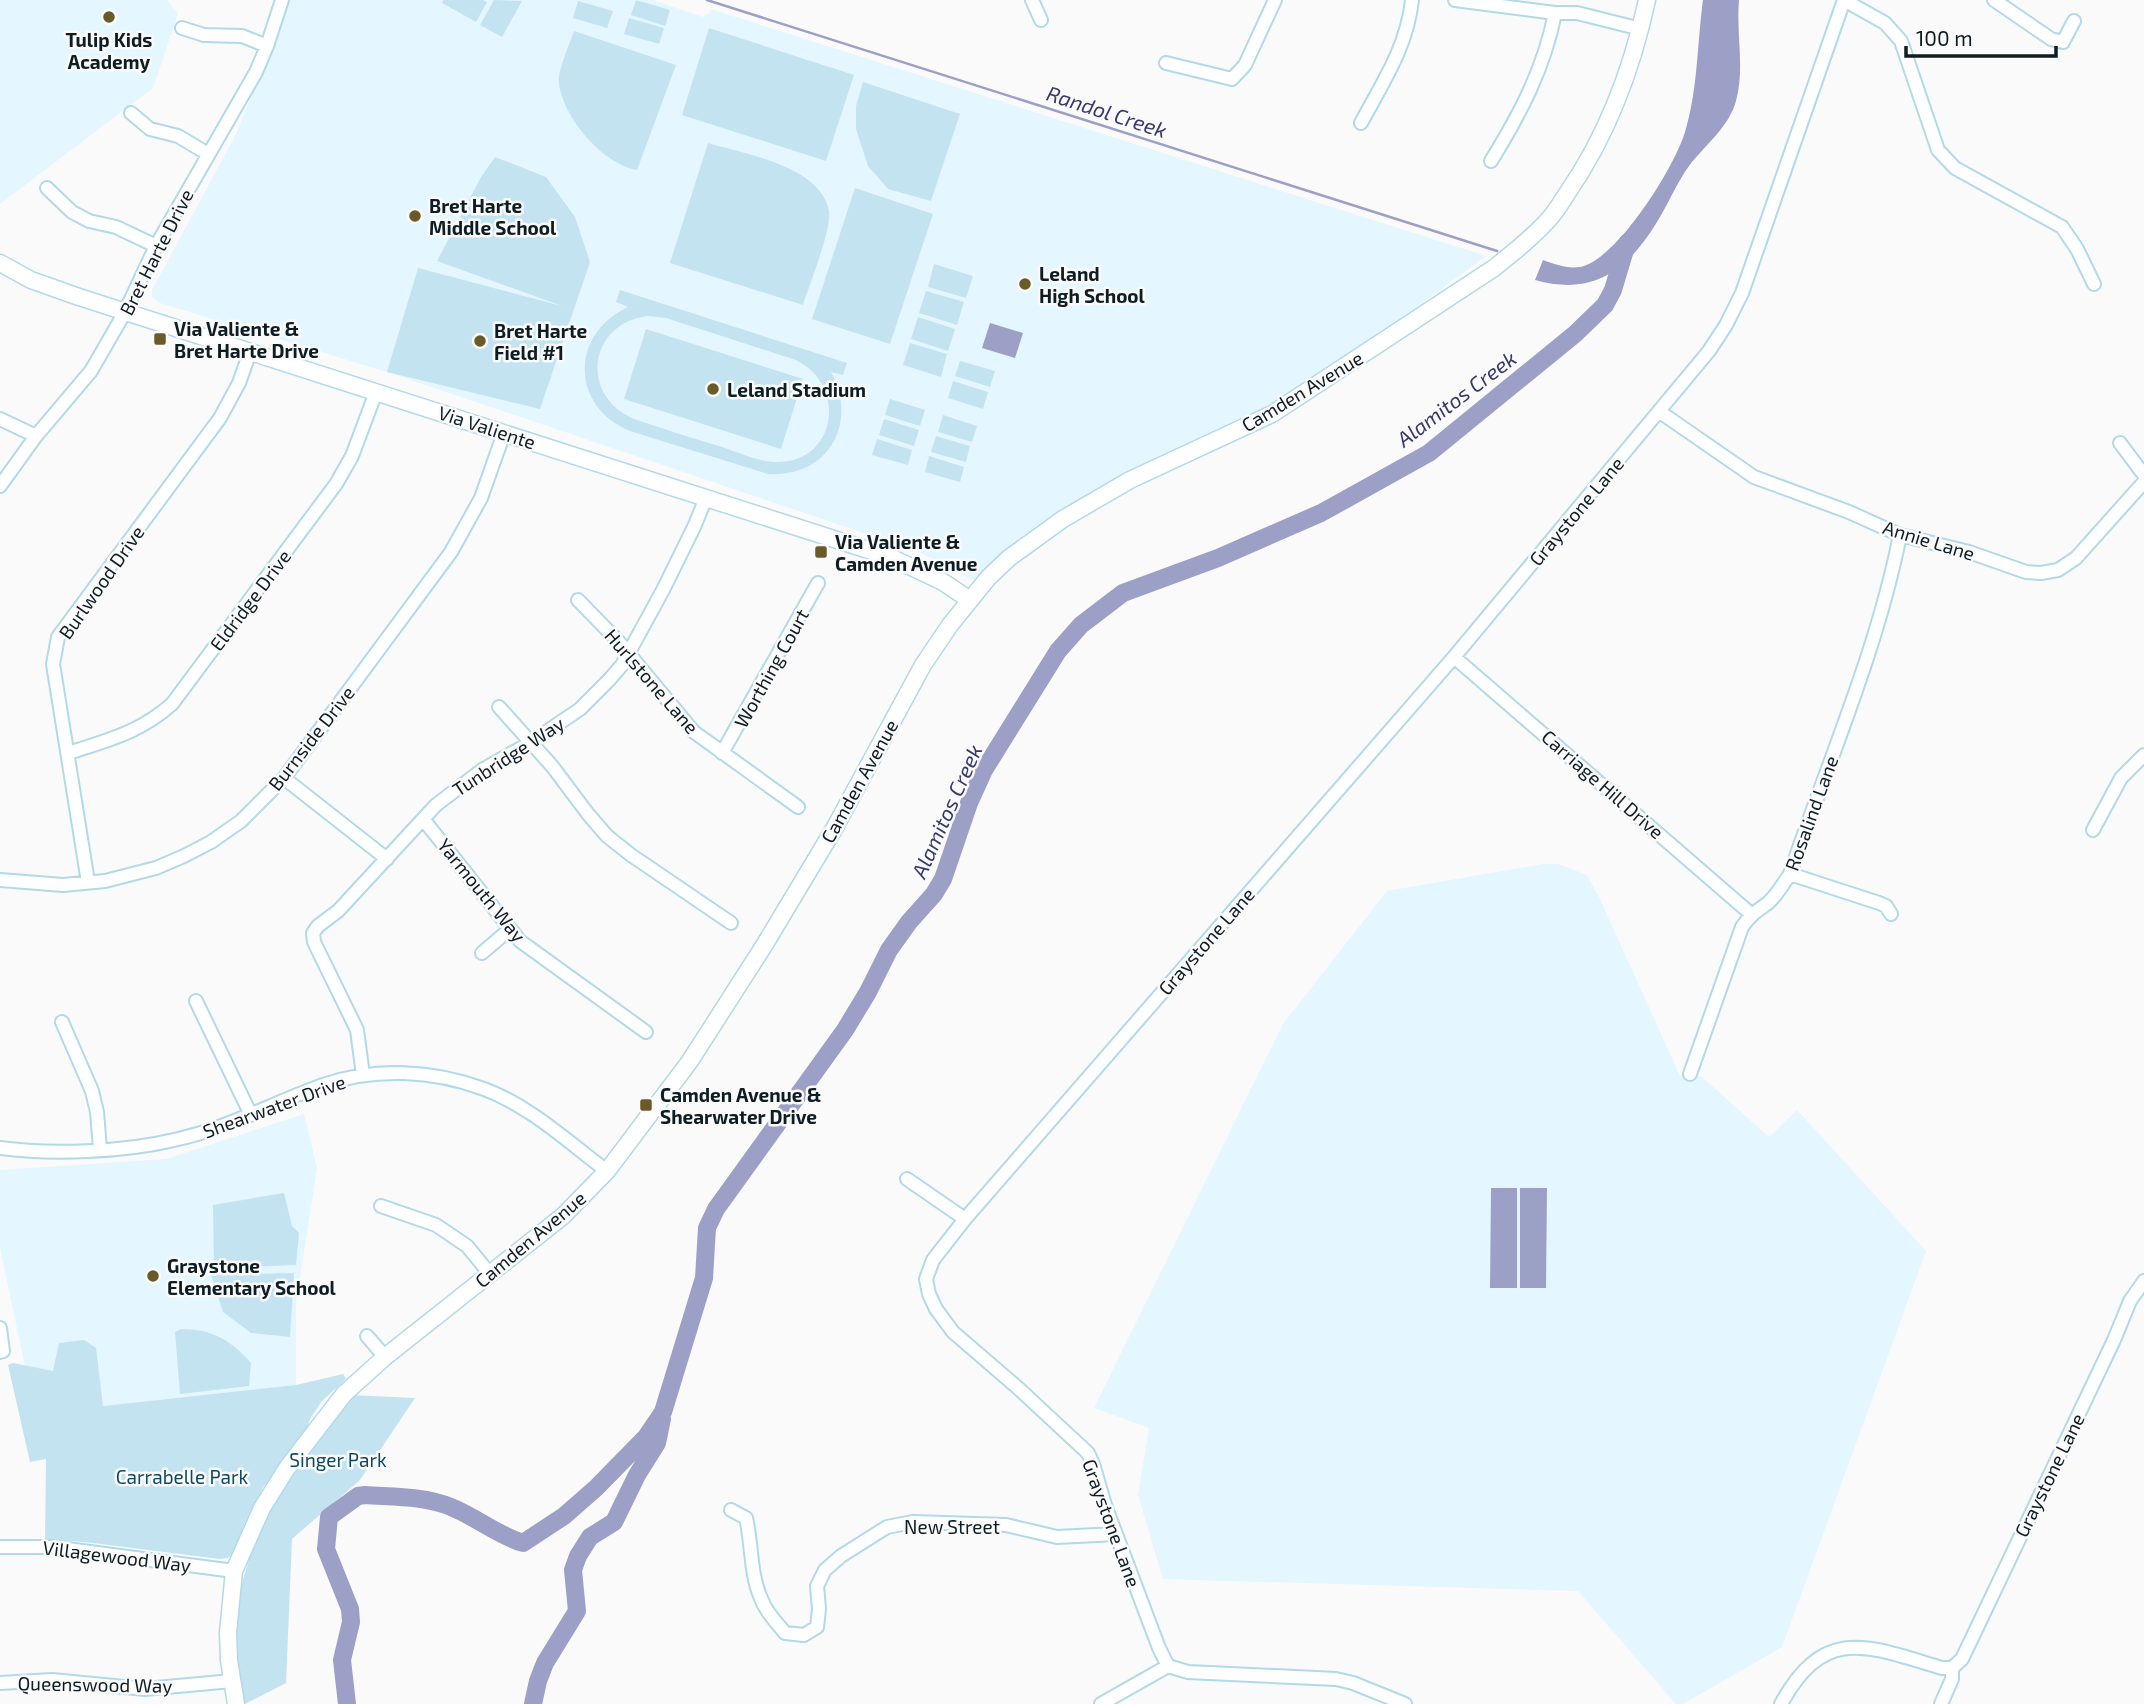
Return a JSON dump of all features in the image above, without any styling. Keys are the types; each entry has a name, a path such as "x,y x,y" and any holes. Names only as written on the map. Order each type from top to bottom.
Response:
{"street":[{"name":"Bret Harte Drive","path":"0,486 36,436 91,371 125,312 156,246 256,72 282,0"},
{"path":"1032,0 1041,20"},
{"path":"1166,63 1232,79 1245,65 1275,0"},
{"path":"1361,122 1402,49 1412,0"},
{"path":"1455,0 1555,13 1577,13 1641,29"},
{"name":"Camden Avenue","path":"236,1704 228,1633 234,1571 262,1508 287,1468 344,1394 385,1357 563,1216 607,1171 690,1061 834,829 923,665 988,578 1009,558 1063,519 1130,480 1272,414 1493,268 1525,243 1552,216 1595,150 1622,88 1641,29 1647,0"},
{"path":"1844,0 1885,23 1901,41 1938,150 1955,168 2062,228 2077,248 2094,284"},
{"name":"Graystone Lane","path":"1168,1666 1116,1534 1088,1452 953,1332 932,1300 926,1279 933,1260 965,1219 1454,656 1709,352 1742,293 1844,0"},
{"path":"1994,0 2051,39 2063,42 2074,21"},
{"path":"1490,162 1520,115 1548,48 1555,13"},
{"path":"182,28 204,35 242,36 267,46"},
{"path":"131,113 150,129 178,135 208,154"},
{"path":"47,188 72,212 89,221 116,227 156,246"},
{"name":"Via Valiente","path":"0,263 31,280 125,312 890,557 943,582 970,600"},
{"name":"Burlwood Drive","path":"88,882 53,663 58,637 220,418 239,383 250,352"},
{"name":"Eldridge Drive","path":"69,753 138,729 156,719 172,704 336,484 352,456 376,392"},
{"name":"Annie Lane","path":"1660,412 1754,477 1849,512 1900,535 1969,552 2026,572 2058,570 2076,558 2144,482"},
{"path":"0,419 36,436"},
{"name":"Burnside Drive","path":"0,880 63,885 156,868 211,842 240,821 284,778 451,552 481,498 504,433"},
{"path":"2120,443 2144,475"},
{"name":"Tunbridge Way","path":"363,1075 357,1030 314,942 313,933 317,926 338,911 423,819 456,789 580,709 610,680 622,664 663,590 706,498"},
{"name":"Rosalind Lane","path":"1690,1073 1742,927 1751,914 1777,894 1790,874 1877,625 1900,535"},
{"name":"Worthing Court","path":"722,753 818,583"},
{"name":"Hurlstone Lane","path":"578,600 628,652 694,732 798,807"},
{"name":"Carriage Hill Drive","path":"1454,656 1751,914"},
{"path":"499,707 552,766 607,836 731,923"},
{"path":"2093,830 2121,779 2144,755"},
{"path":"284,778 387,859"},
{"name":"Yarmouth Way","path":"423,819 520,941 646,1032"},
{"path":"1790,874 1879,903 1886,906 1891,914"},
{"path":"482,953 510,929"},
{"path":"196,1001 251,1115"},
{"path":"62,1022 92,1091 100,1149"},
{"name":"Shearwater Drive","path":"0,1148 44,1151 100,1149 174,1140 251,1115 323,1085 363,1075 416,1073 443,1077 486,1090 518,1106 607,1171"},
{"path":"907,1179 965,1219"},
{"path":"381,1206 436,1225 467,1245 490,1274"},
{"name":"Graystone Lane","path":"1941,1704 1952,1679 1952,1668 1962,1659 2130,1301 2144,1281"},
{"path":"0,1328 2,1351"},
{"path":"367,1336 385,1357"},
{"name":"New Street","path":"732,1510 746,1518 760,1597 769,1614 785,1633 804,1635 817,1627 817,1586 825,1570 841,1556 887,1527 913,1522 1006,1525 1057,1537 1116,1534"},
{"name":"Villagewood Way","path":"0,1546 52,1547 234,1571"},
{"path":"1781,1704 1808,1665 1828,1652 1839,1649 1876,1649 1942,1668 1952,1668"},
{"path":"1101,1704 1168,1666 1188,1672 1336,1679 1405,1704"},
{"name":"Queenswood Way","path":"0,1683 52,1680 145,1689 232,1681"}],"shaded area":[{"path":"0,0 167,0 178,14 153,88 0,204"},
{"name":"Leland High School","path":"290,0 653,0 703,17 711,9 1486,256 1310,386 1176,454 973,580 917,551 387,372 160,303 152,297 152,290 236,134"},
{"path":"1543,864 1558,864 1587,875 1680,1076 1685,1072 1702,1077 1769,1137 1797,1110 1926,1251 1782,1647 1683,1704 1676,1704 1578,1591 1163,1579 1138,1495 1149,1428 1094,1408 1283,1024 1387,891"},
{"name":"Graystone Elementary School","path":"304,1114 317,1168 296,1303 296,1385 103,1406 79,1376 25,1366 0,1248 0,1170 166,1159"}],"green space":[{"path":"443,0 487,2 476,22 442,3"},
{"path":"494,0 522,1 502,37 480,25"},
{"path":"636,0 670,10 665,26 631,15"},
{"path":"578,1 613,11 607,28 573,18"},
{"path":"629,18 664,28 659,44 624,34"},
{"path":"709,28 854,75 826,161 682,115"},
{"path":"574,31 676,65 637,170 611,159 587,138 562,97 559,79"},
{"path":"863,82 960,114 931,201 888,189 868,166 856,129 856,106"},
{"path":"708,143 779,164 812,183 823,196 829,211 827,230 803,305 670,263"},
{"path":"495,157 546,177 575,217 590,262 540,409 387,372 418,268 562,306 437,261 481,177"},
{"path":"855,188 933,214 890,344 812,319"},
{"path":"934,264 973,276 966,298 928,287"},
{"path":"620,290 847,363 843,375 831,372 839,391 841,410 839,428 832,444 822,457 807,467 789,473 768,474 630,431 610,420 596,405 588,388 585,370 587,352 595,334 609,319 628,307 616,302","holes":["648,316 666,318 793,359 811,370 822,385 828,402 828,419 823,435 813,449 797,459 764,461 634,419 616,408 605,394 598,378 598,362 603,346 613,332 628,321"]},
{"path":"926,291 964,302 957,325 919,313"},
{"path":"918,317 955,329 948,351 911,339"},
{"name":"Leland Stadium","path":"646,329 803,379 781,449 624,399"},
{"path":"910,343 947,354 941,377 903,365"},
{"path":"960,361 995,371 990,387 955,376"},
{"path":"953,381 988,392 983,409 948,398"},
{"path":"890,399 925,410 920,426 885,415"},
{"path":"943,415 977,426 972,442 938,432"},
{"path":"884,419 919,430 914,446 879,435"},
{"path":"936,436 970,446 966,462 931,452"},
{"path":"877,439 912,450 908,465 872,455"},
{"path":"929,456 964,467 960,482 925,472"},
{"path":"284,1193 292,1226 299,1233 296,1265 214,1268 213,1205"},
{"path":"294,1273 290,1337 251,1333 223,1312 211,1275"},
{"path":"181,1329 202,1331 220,1337 236,1348 251,1363 249,1386 180,1394 175,1332"},
{"name":"Carrabelle Park","path":"84,1340 96,1348 103,1406 296,1385 343,1374 346,1379 322,1401 310,1419 306,1433 264,1486 246,1520 234,1552 228,1558 45,1539 46,1459 30,1462 8,1365 13,1363 53,1371 59,1343"},
{"name":"Singer Park","path":"349,1395 415,1398 360,1480 292,1539 286,1683 245,1704 235,1652 239,1593 256,1537 292,1469"}],"water":[{"path":"1703,0 1739,0 1739,89 1728,119 1689,166 1649,235 1623,264 1593,281 1557,284 1535,280 1543,260 1574,267 1584,266 1598,258 1629,228 1658,187 1679,148 1689,116"},
{"path":"990,323 1023,333 1015,358 982,348"},
{"path":"1491,1188 1517,1188 1517,1288 1490,1288"},
{"path":"1520,1188 1547,1188 1546,1288 1520,1288"}],"waterway":[{"name":"Randol Creek","path":"707,0 1497,251"},
{"name":"Alamitos Creek","path":"347,1704 342,1660 351,1622 350,1609 326,1549 329,1517 358,1496 420,1499 451,1507 523,1543 564,1516 646,1437 663,1412 704,1278 707,1228 716,1209 845,1030 889,950 934,894 943,879 969,803 984,770 1058,651 1081,625 1123,593 1218,558 1321,513 1429,453 1575,334 1605,305 1613,290 1627,243"},
{"path":"533,1704 545,1663 577,1611 573,1570 578,1556 590,1537 614,1522 637,1475 657,1443 662,1419"}],"place":[{"name":"Tulip Kids Academy","path":"109,17"},
{"name":"Bret Harte Middle School","path":"415,216"},
{"name":"Leland High School","path":"1025,284"},
{"name":"Via Valiente & Bret Harte Drive","path":"160,339"},
{"name":"Bret Harte Field #1","path":"480,341"},
{"name":"Leland Stadium","path":"713,389"},
{"name":"Via Valiente & Camden Avenue","path":"821,552"},
{"name":"Camden Avenue & Shearwater Drive","path":"646,1105"},
{"name":"Graystone Elementary School","path":"153,1276"}]}
